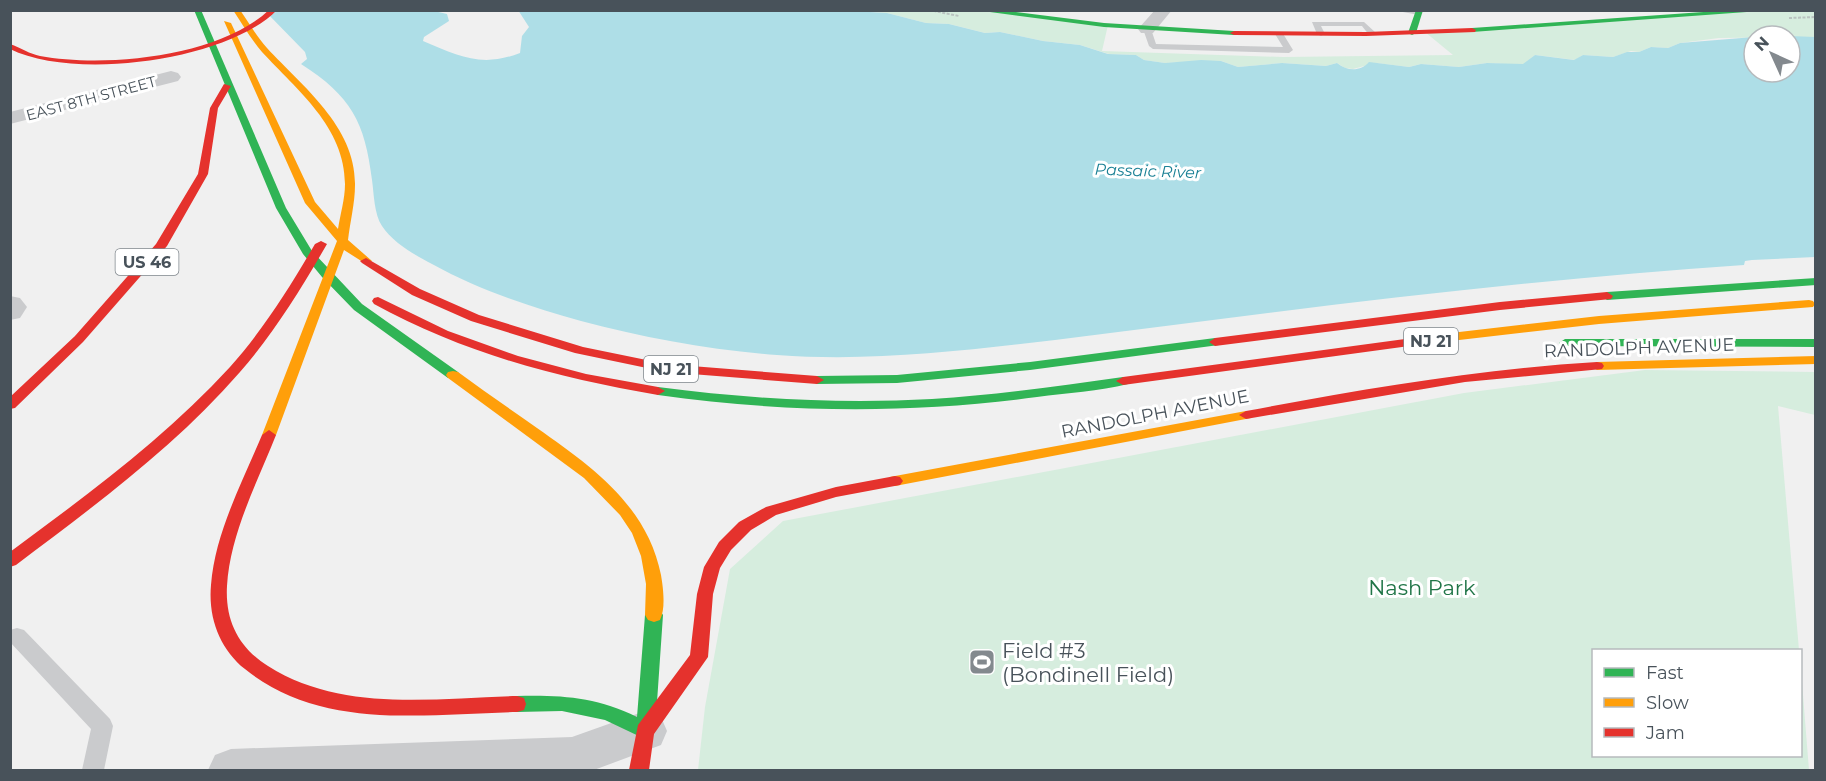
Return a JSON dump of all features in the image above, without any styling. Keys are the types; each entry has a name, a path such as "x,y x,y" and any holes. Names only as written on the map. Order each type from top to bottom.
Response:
{"main road":[{"path":"197,10 227,86"},
{"name":"NJ 21","path":"222,10 310,203 351,250 416,292 475,318 551,343 666,368 796,380 897,379 1030,366 1500,306 1666,290 1815,281"},
{"path":"236,10 263,48 310,96 337,134 346,160 350,184 342,242 235,524 222,568 219,603 226,636 250,664 286,687 334,702 404,706 562,703 608,712 642,751"},
{"path":"10,46 29,56 47,60 101,62 170,53 213,43 255,26 268,18 274,10"},
{"path":"978,10 1050,20 1147,29 1279,34 1412,33 1658,14 1771,10"},
{"path":"1412,33 1419,12"},
{"name":"NJ 21","path":"227,86 285,216 296,233 309,248 366,293 416,321 480,348 558,371 648,391 740,402 844,406 942,402 1047,391 1526,328 1695,311 1815,304"},
{"name":"US 46","path":"10,405 78,339 161,246 203,174 214,108 227,86"},
{"path":"10,561 154,447 228,376 275,319 308,271 329,227 338,192 339,161 334,135 323,113"},
{"path":"296,233 322,272 357,307 590,473 634,520 649,550 654,583 654,620 642,751"},
{"path":"1552,344 1815,344"},
{"path":"1047,391 1495,346"},
{"name":"RANDOLPH AVENUE","path":"642,751 699,657 705,594 712,567 725,546 745,526 771,511 800,501 836,492 1345,397 1466,379 1578,367 1815,360"}],"street":[{"path":"1147,29 1164,10"},
{"name":"EAST 8TH STREET","path":"10,118 171,77"},
{"path":"10,304 13,307 10,312"},
{"path":"231,771 433,767 642,751"}],"lane":[{"path":"1396,10 1419,12"},
{"path":"1316,15 1351,23"},
{"path":"1321,34 1315,24 1364,24 1372,33"},
{"path":"1147,29 1153,46 1289,50 1279,34"},
{"path":"17,636 102,726 93,771"}],"green space":[{"path":"1768,10 1815,11 1816,37 1802,37 1802,24 1742,24 1742,38 1680,43 1668,48 1651,47 1613,57 1583,55 1575,60 1535,55 1523,65 1487,63 1459,67 1421,64 1409,67 1376,63 1353,69 1345,68 1337,63 1326,66 1282,63 1238,67 1221,61 1165,63 1144,60 1136,55 1109,54 1080,45 1043,41 1000,32 985,33 949,24 926,23 887,13 853,11 986,11 1108,25 1102,51 1283,57 1453,55 1425,32"},
{"name":"Nash Park","path":"1645,370 1815,372 1815,415 1778,406 1799,649 1592,649 1592,757 1802,757 1802,682 1809,770 698,770 705,707 730,569 783,521 1464,393"}],"water":[{"name":"Passaic River","path":"518,10 853,11 887,13 926,23 949,24 985,33 1000,32 1043,41 1080,45 1108,54 1136,55 1144,60 1165,63 1221,61 1238,67 1282,63 1326,66 1337,63 1354,69 1369,62 1409,67 1421,64 1459,67 1487,63 1523,64 1535,55 1574,60 1583,55 1613,57 1651,47 1668,48 1680,43 1742,38 1742,84 1802,84 1802,36 1815,37 1815,257 1752,260 1745,261 1744,265 1624,274 1446,292 1020,344 916,354 812,357 702,347 581,321 505,297 450,273 398,243 382,226 377,216 365,142 353,112 332,87 301,64 307,59 305,52 265,11 434,11 447,14 449,21 424,37 423,41 459,55 482,60 493,60 520,53 522,36 529,27"}],"traffic: fast":[{"path":"197,10 281,208 307,252 358,307 453,375"},
{"path":"978,10 1104,25 1234,33"},
{"path":"1412,33 1420,10"},
{"path":"1472,30 1771,10"},
{"path":"1607,296 1816,281"},
{"path":"817,380 897,379 1030,366 1215,342"},
{"path":"1565,343 1816,343"},
{"path":"658,391 776,403 894,405 992,398 1123,381"},
{"path":"517,704 562,703 608,712 645,731 654,615"}],"traffic: slow":[{"path":"236,10 263,48 310,96 337,134 346,160 350,184 342,242 269,435"},
{"path":"227,23 310,203 351,251 366,261"},
{"path":"1442,338 1599,320 1809,304"},
{"path":"1597,366 1816,360"},
{"path":"453,375 589,474 626,511 639,532 649,556 654,584 654,615"},
{"path":"895,481 1246,415"}],"traffic: jam":[{"path":"10,46 36,57 63,61 120,61 151,58 210,45 235,36 259,23 274,10"},
{"path":"1234,33 1366,34 1472,30"},
{"path":"10,405 79,339 161,246 203,174 214,108 227,86"},
{"path":"10,561 144,457 206,400 262,336 293,291 321,244"},
{"path":"366,261 416,292 475,318 580,350 666,368 817,380"},
{"path":"1215,342 1500,306 1607,296"},
{"path":"378,301 444,334 514,359 586,378 658,391"},
{"path":"1123,381 1442,338"},
{"path":"1246,415 1376,391 1465,378 1510,372 1597,366"},
{"path":"269,435 228,542 219,585 219,608 227,635 245,659 290,687 335,702 403,707 517,704"},
{"path":"639,770 645,731 699,657 705,594 712,567 725,546 745,526 771,511 836,492 895,481"}],"place":[{"name":"Field #3 (Bondinell Field)","path":"982,662"}]}
